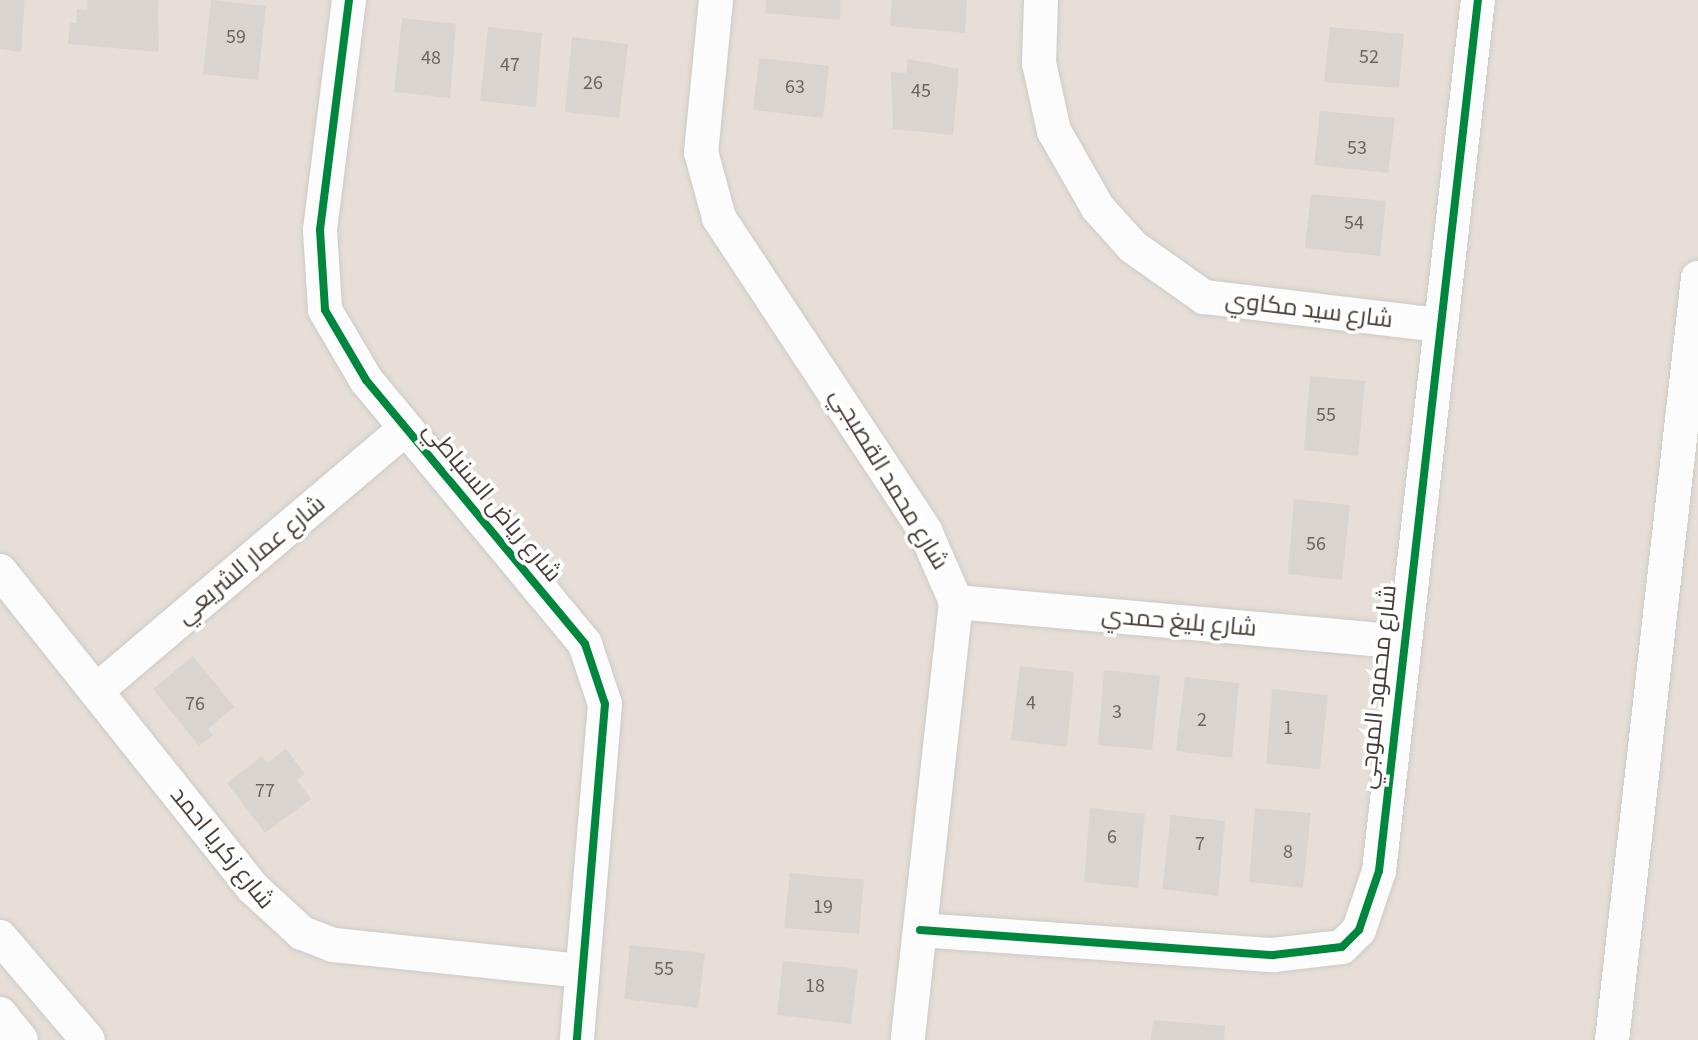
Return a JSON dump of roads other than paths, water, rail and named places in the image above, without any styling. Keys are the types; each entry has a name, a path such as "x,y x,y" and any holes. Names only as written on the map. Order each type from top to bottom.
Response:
{"street":[{"name":"شارع رياض السنباطي","path":"349,0 317,271 325,310 341,348 585,644 598,673 605,736 577,1040"},
{"name":"شارع محمد القصبجي","path":"716,0 701,152 719,218 925,531 956,602 908,1040"},
{"name":"شارع سيد مكاوي","path":"1041,0 1039,63 1054,131 1098,208 1133,247 1204,297 1439,325"},
{"name":"شارع محمود الموجي","path":"920,930 1273,955 1342,947 1359,930 1379,871 1478,0"},
{"path":"1612,1040 1698,278"},
{"name":"شارع عمار الشريعي","path":"96,691 405,429"},
{"name":"شارع زكريا احمد","path":"0,571 274,914 302,933 334,945 583,971"},
{"name":"شارع بليغ حمدي","path":"956,602 1403,642"},
{"path":"0,937 88,1040"},
{"path":"0,1014 21,1040"}]}
